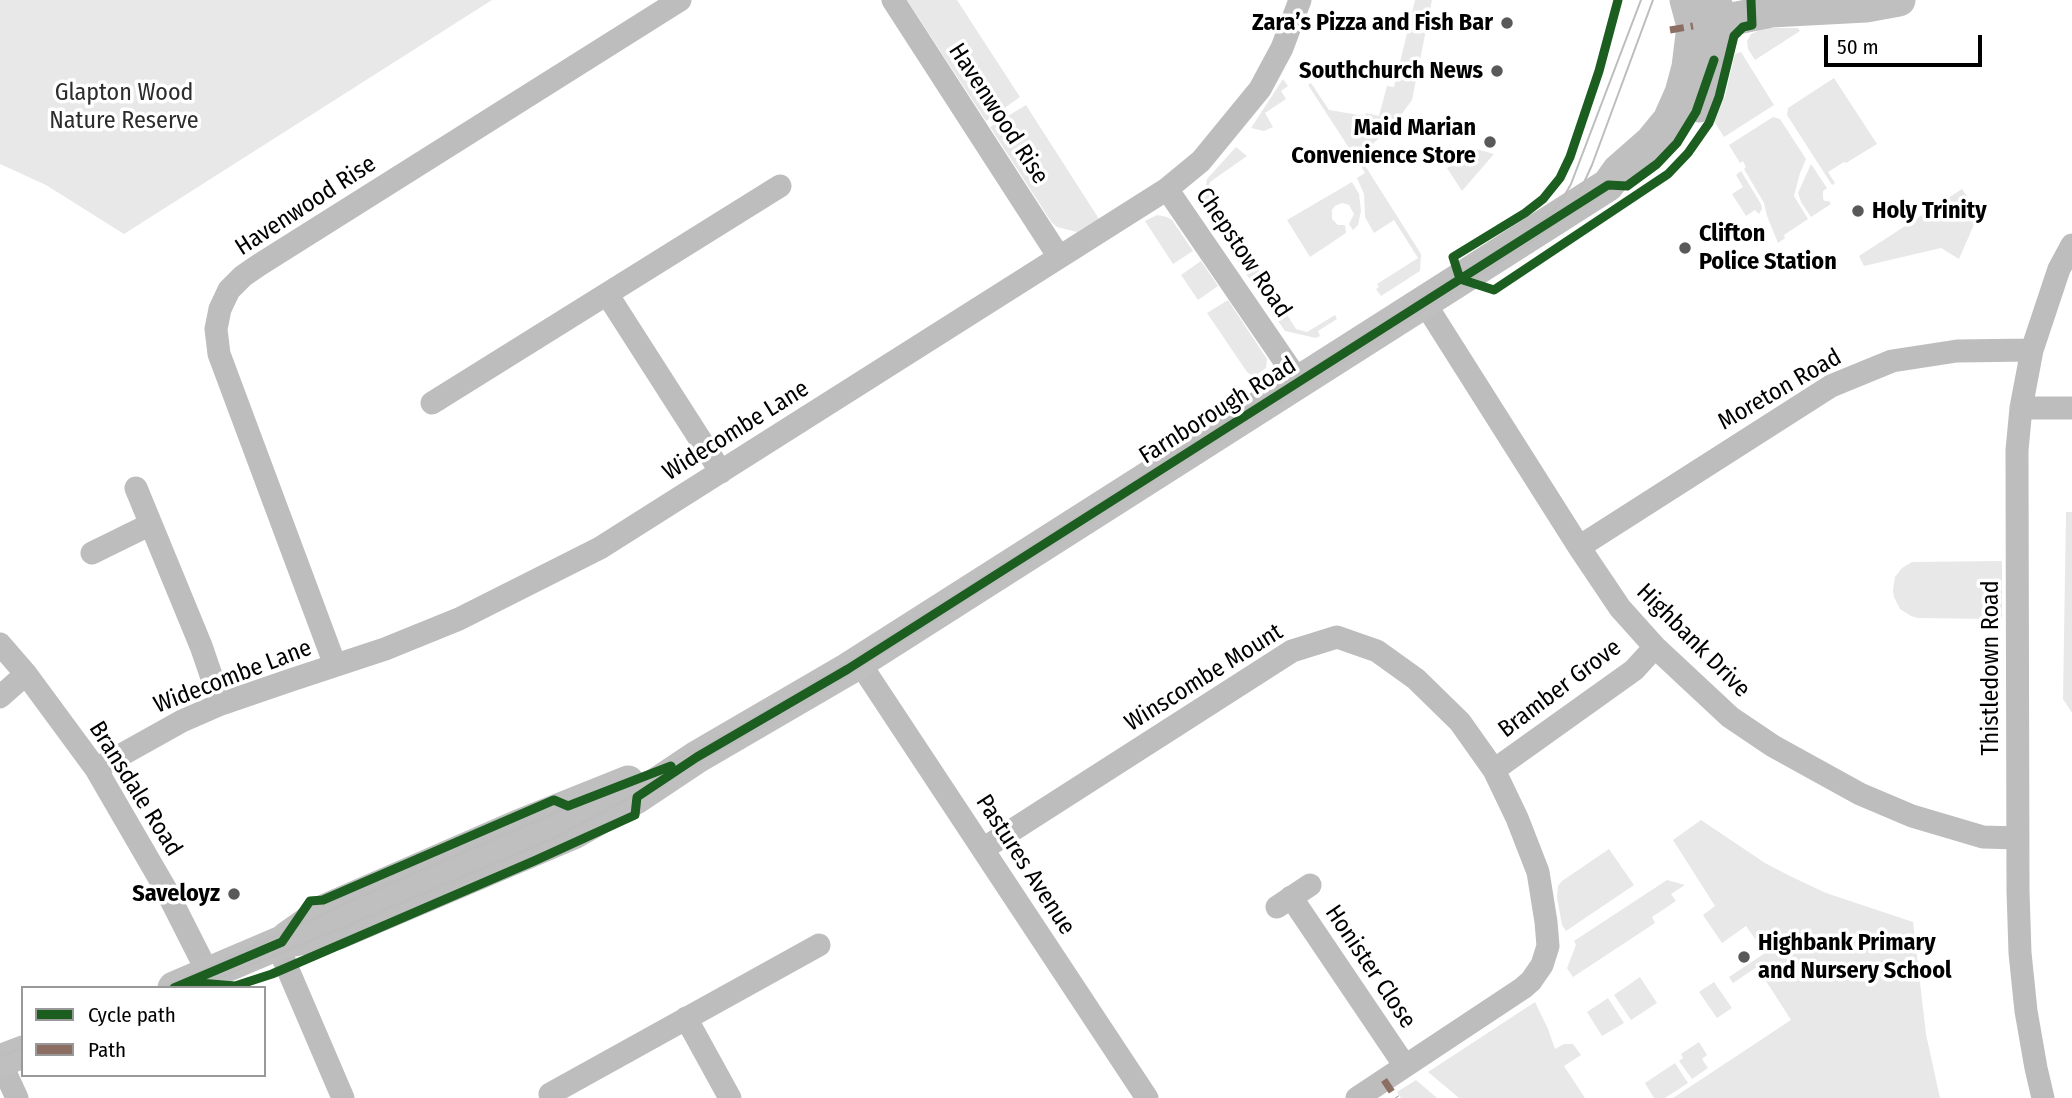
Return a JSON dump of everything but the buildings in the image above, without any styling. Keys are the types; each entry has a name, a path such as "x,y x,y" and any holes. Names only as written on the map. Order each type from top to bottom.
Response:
{"street":[{"name":"Havenwood Rise","path":"335,665 219,354 216,329 220,309 229,290 259,265 680,0"},
{"name":"Havenwood Rise","path":"893,0 1059,257"},
{"name":"Widecombe Lane","path":"96,769 173,726 221,704 385,649 459,619 600,548 1167,189 1201,161 1260,89 1282,48 1300,0"},
{"name":"Farnborough Road","path":"179,986 279,943 338,933 573,833 859,662 1608,185 1618,171 1651,142 1669,120 1682,93 1701,10 1771,11 1866,6 1899,0"},
{"path":"432,403 780,186"},
{"name":"Chepstow Road","path":"1167,189 1299,382"},
{"name":"Thistledown Road","path":"2043,1098 2026,1011 2020,953 2017,450 2021,408 2032,350 2059,269 2072,245"},
{"path":"607,294 720,472"},
{"name":"Highbank Drive","path":"1424,302 1620,608 1655,647 1730,717 1773,746 1860,794 1912,816 1983,838 2018,838"},
{"name":"Moreton Road","path":"1579,547 1831,386 1892,361 1957,351 2032,350"},
{"path":"2021,408 2072,408"},
{"path":"136,488 201,646 221,704"},
{"path":"92,553 151,524"},
{"name":"Winscombe Mount","path":"983,849 1292,651 1337,637 1377,651 1416,679 1460,722 1494,770 1517,818 1538,872 1548,946 1538,973 1523,988 1357,1098"},
{"name":"Bransdale Road","path":"0,645 26,674 96,769 164,888 208,973"},
{"name":"Bramber Grove","path":"1494,770 1634,670 1655,647"},
{"name":"Pastures Avenue","path":"859,662 1147,1098"},
{"path":"0,697 26,674"},
{"name":"Honister Close","path":"1292,896 1405,1066"},
{"path":"279,943 343,1098"},
{"path":"550,1094 819,945"},
{"path":"686,1018 730,1098"},
{"path":"17,1098 0,1061 21,1053"}],"green space":[{"name":"Glapton Wood Nature Reserve","path":"0,0 492,0 124,234 46,185 0,164"},
{"path":"907,0 957,0 1020,97 986,121"},
{"path":"1415,0 1432,0 1412,100 1393,126 1359,156 1421,254 1420,271 1381,296 1376,289 1379,287 1377,284 1418,258 1394,220 1374,233 1365,217 1364,194 1357,178 1365,173 1358,161 1355,163 1351,156 1353,154 1308,85 1311,83 1329,110 1379,116 1387,86 1394,87"},
{"path":"1765,28 1798,28 1800,31 1755,60 1748,49 1747,41 1751,34"},
{"path":"1741,52 1774,105 1724,137 1714,121 1725,96 1735,54"},
{"path":"1834,78 1877,144 1828,172 1835,183 1832,185 1787,115 1788,108"},
{"path":"1283,79 1288,86 1281,91 1286,99 1265,113 1273,127 1264,131 1251,128"},
{"path":"1026,105 1099,219 1077,232 1052,223 990,127"},
{"path":"1773,117 1780,119 1806,159 1794,196 1808,219 1784,235 1785,238 1778,243 1764,203 1744,169 1746,167 1743,161 1740,163 1729,145"},
{"path":"1236,147 1247,156 1210,182 1209,186 1216,198 1214,200 1296,329 1307,332 1335,315 1337,319 1318,331 1320,336 1316,338 1285,331 1202,209 1207,179"},
{"path":"1476,149 1494,154 1462,191 1447,168"},
{"path":"1811,164 1827,188 1823,191 1823,199 1831,204 1811,217 1798,193"},
{"path":"1741,171 1761,204 1759,214 1755,210 1746,216 1732,194 1743,187 1736,175"},
{"path":"1352,182 1359,194 1361,211 1358,225 1353,230 1349,224 1354,214 1349,205 1342,203 1335,206 1332,219 1338,225 1345,225 1346,233 1310,257 1287,220"},
{"path":"1962,189 1979,213 1959,259 1941,248 1864,266 1859,256"},
{"path":"1157,215 1172,220 1193,251 1173,264 1145,221"},
{"path":"1201,261 1218,286 1198,300 1181,275"},
{"path":"1228,300 1267,359 1266,368 1256,375 1247,372 1207,313"},
{"path":"2066,512 2072,512 2072,713 2063,699"},
{"path":"2002,561 2002,618 1996,625 1992,625 1991,619 1918,618 1900,609 1894,597 1895,577 1902,568 1912,562"},
{"path":"1701,820 1765,863 1790,876 1826,893 1913,922 1926,1034 1940,1098 1673,1098 1791,1020 1757,967 1733,983 1729,977 1765,953 1746,926 1722,943 1703,915 1715,906 1673,840"},
{"path":"1609,849 1634,885 1566,931 1562,925 1557,897 1558,886"},
{"path":"1667,880 1685,885 1671,894 1676,901 1652,917 1655,923 1573,977 1567,968 1576,945 1574,941"},
{"path":"1640,977 1657,1003 1631,1020 1614,995"},
{"path":"1714,982 1732,1008 1717,1018 1699,992"},
{"path":"1608,998 1624,1023 1602,1036 1587,1012"},
{"path":"1535,1002 1555,1049 1564,1044 1573,1044 1581,1055 1564,1066 1585,1098 1459,1098 1428,1072"},
{"path":"1699,1042 1707,1055 1702,1059 1708,1068 1692,1079 1679,1061 1683,1058 1681,1054"},
{"path":"1675,1063 1688,1083 1665,1098 1654,1098 1645,1083"},
{"path":"1416,1080 1437,1098 1401,1098 1397,1092"}],"tram line":[{"path":"166,986 380,888 660,768 720,737 845,664 1537,225 1552,212 1571,184 1641,0"},
{"path":"199,986 552,839 765,726 1526,246 1567,211 1581,189 1653,0"},
{"path":"0,1057 21,1048"}],"marked path":[{"path":"1670,30 1693,26"},
{"path":"1384,1080 1396,1098"}],"cycle path":[{"path":"1460,279 1453,257 1525,213 1543,199 1560,178 1570,157 1599,71 1618,0"},
{"path":"1460,279 1494,290 1668,174 1688,153 1709,123 1719,97 1734,36 1743,27 1752,25 1751,0"},
{"path":"188,982 235,986 272,974 635,815 637,797 697,757 848,669 1608,185 1627,186 1657,164 1677,143 1696,112 1714,60"},
{"path":"179,986 282,942 310,901 323,900 554,800 568,806 671,766"}],"place":[{"name":"Zara’s Pizza and Fish Bar","path":"1507,23"},
{"name":"Southchurch News","path":"1497,71"},
{"name":"Maid Marian Convenience Store","path":"1490,142"},
{"name":"Holy Trinity","path":"1858,211"},
{"name":"Clifton Police Station","path":"1685,248"},
{"name":"Saveloyz","path":"234,894"},
{"name":"Highbank Primary and Nursery School","path":"1744,957"}]}
